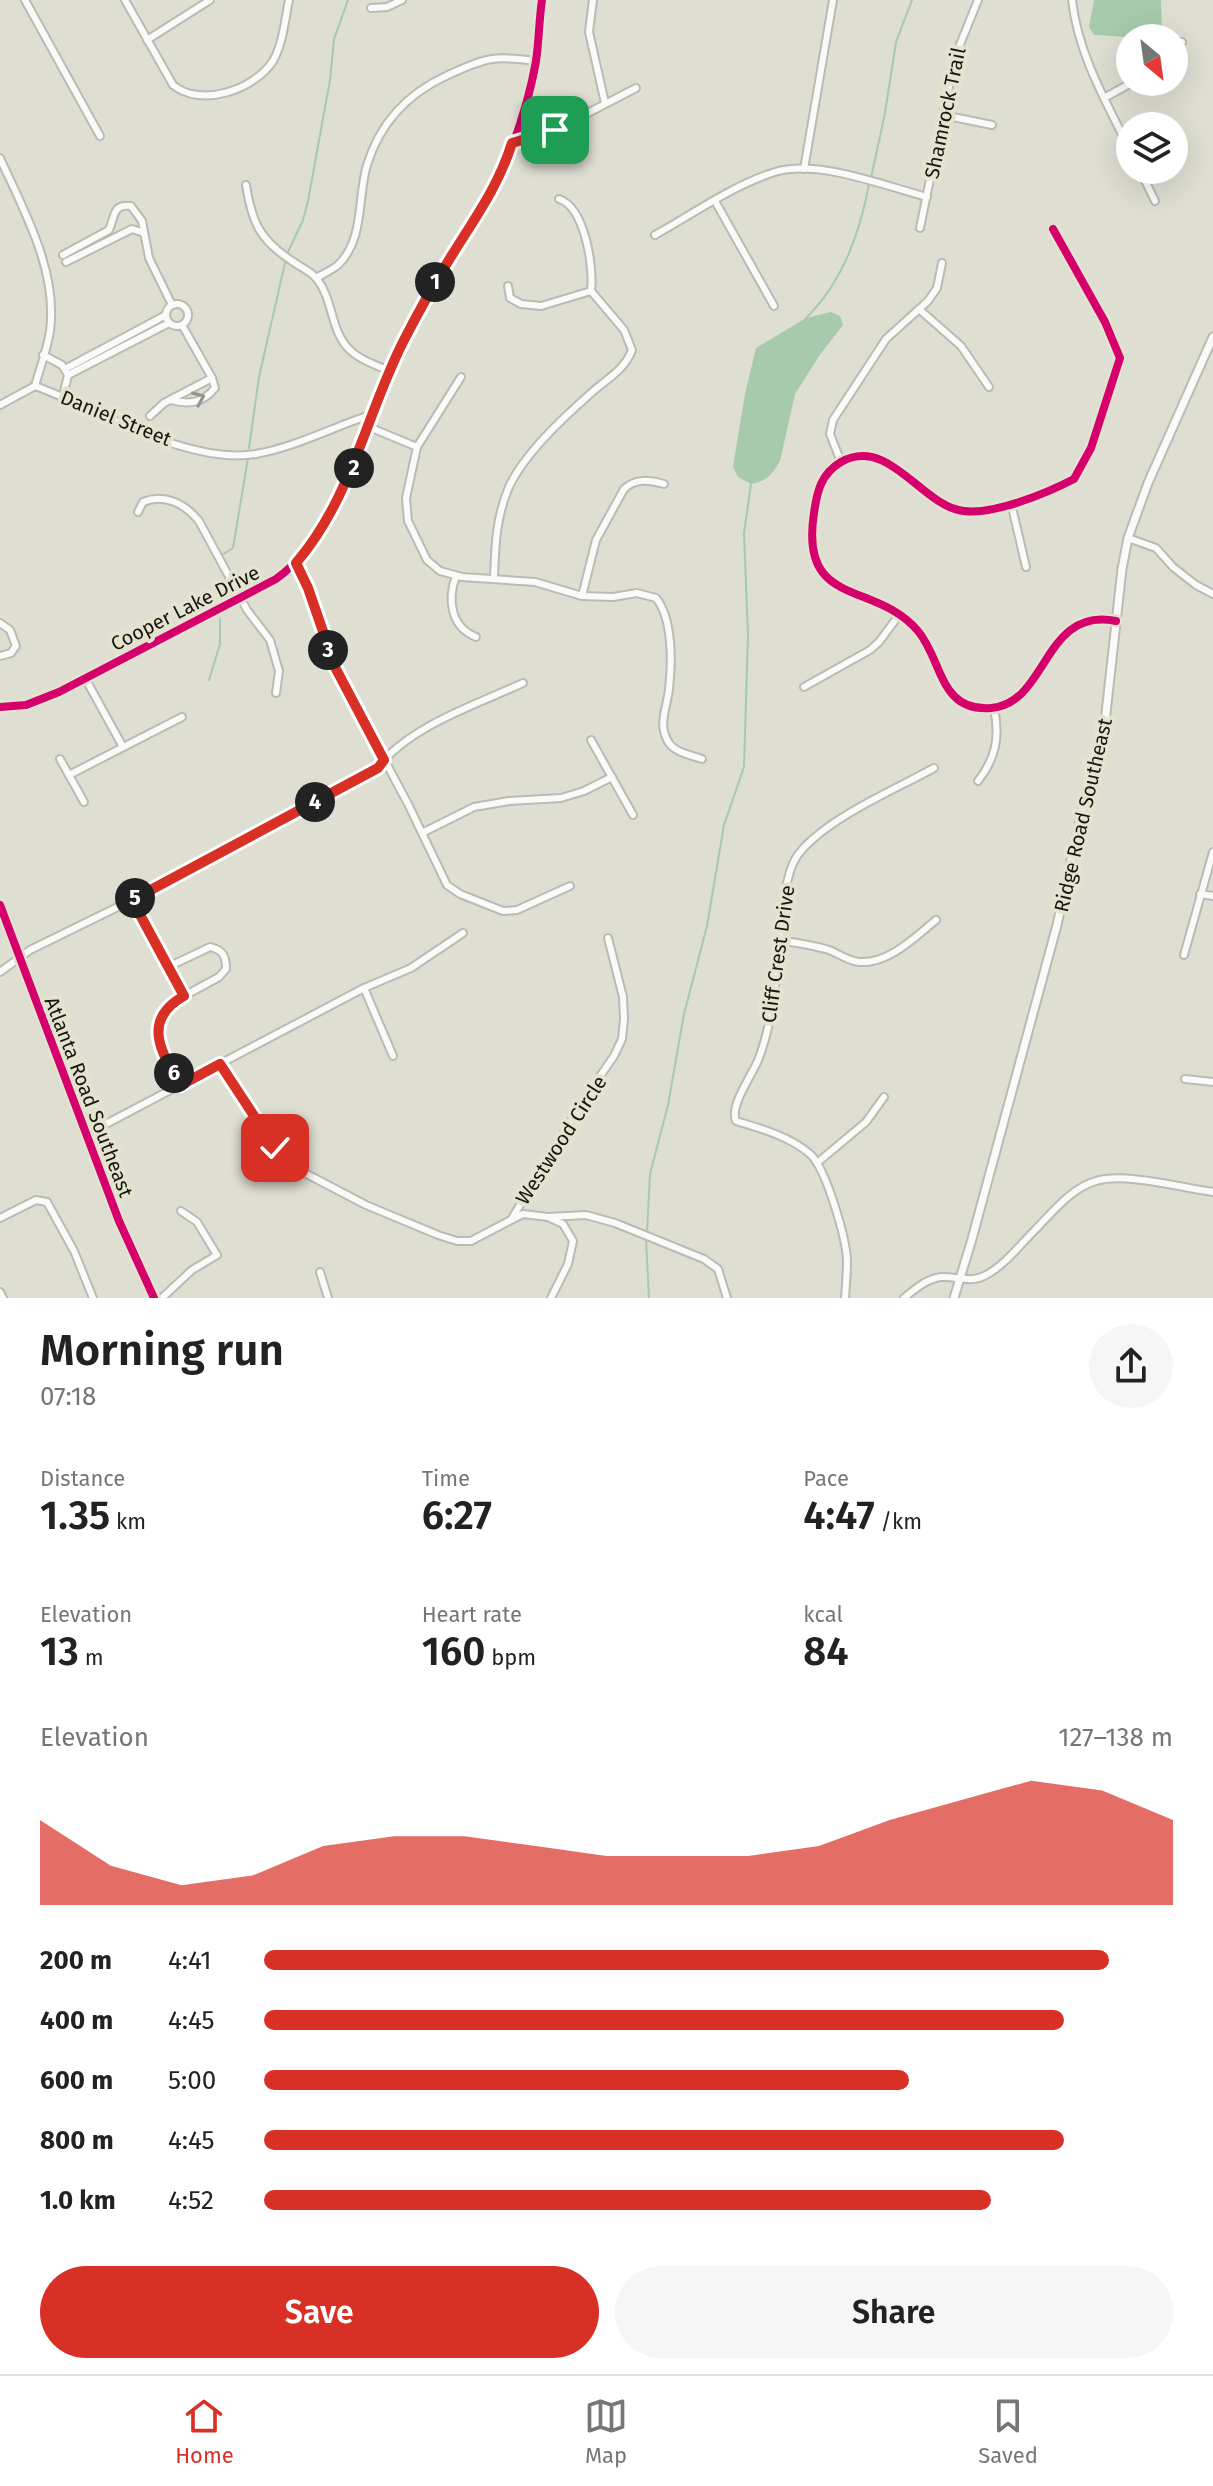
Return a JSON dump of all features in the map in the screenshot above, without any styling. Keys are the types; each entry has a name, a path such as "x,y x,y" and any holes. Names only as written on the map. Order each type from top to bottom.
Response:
{"main road":[{"name":"Atlanta Road Southeast","path":"0,905 119,1221 154,1298"}],"street":[{"path":"25,0 100,136"},
{"path":"125,0 173,85 182,93 208,97 229,91 269,66 277,52 289,0"},
{"path":"147,40 210,0"},
{"path":"371,8 387,7 402,0"},
{"name":"Cooper Lake Drive","path":"0,707 39,700 276,579 296,563 316,537 343,490 389,371 432,287 493,191 521,121 535,61 542,0"},
{"path":"593,0 589,32 605,103"},
{"path":"804,169 833,0"},
{"name":"Shamrock Trail","path":"920,228 955,57 978,0"},
{"path":"1072,0 1074,22 1116,122"},
{"path":"316,278 338,265 351,245 358,224 366,167 378,137 393,113 430,84 479,61 500,57 535,61"},
{"path":"512,143 541,136 636,88"},
{"path":"1104,98 1116,91"},
{"path":"189,104 191,95"},
{"path":"943,115 992,125"},
{"path":"0,158 26,210 51,304 50,333 35,386"},
{"path":"655,235 777,171 827,171 927,197"},
{"path":"1147,184 1155,201"},
{"path":"246,185 250,214 257,229 270,244 316,278 329,298 335,326 344,343 358,357 389,371"},
{"path":"559,199 565,200 572,208 582,229 593,280 591,291"},
{"path":"715,201 774,306"},
{"path":"67,372 167,319 172,305 149,258 142,221 131,206 122,205 114,212 109,230 64,258 127,230 144,233"},
{"path":"1053,229 1105,322 1120,358 1091,448 1074,479 1011,503 976,511 955,509 878,458 852,458 826,474 817,492 811,534 813,554 829,580 899,615 913,626 925,642 948,691 955,698 973,706 994,708 1016,698 1071,628 1090,619 1116,621"},
{"path":"841,462 830,434 833,420 886,339 920,310 937,288 942,263"},
{"path":"508,286 510,298 532,306 591,291"},
{"path":"494,578 498,526 510,484 567,414 625,365 632,350 624,330 591,291"},
{"path":"167,319 174,326 182,325 187,318 187,311 181,305 172,305"},
{"path":"920,310 961,346 989,387"},
{"path":"171,400 187,403 201,399 215,388 182,325"},
{"name":"Ridge Road Southeast","path":"954,1298 1062,906 1083,806 1104,731 1128,538 1148,483 1213,337"},
{"path":"43,355 67,372"},
{"path":"63,396 67,372"},
{"path":"461,377 417,447 406,498 408,521 427,560 440,571 456,576 535,582 582,596 650,595 659,602 666,623 670,686 662,722 664,733 671,746 702,759"},
{"path":"150,416 171,400 212,378"},
{"name":"Daniel Street","path":"0,405 35,386 165,441 232,455 257,454 373,414"},
{"path":"369,427 417,447"},
{"path":"582,596 596,540 624,489 630,483 643,480 664,484"},
{"path":"138,512 143,502 165,499 190,510 199,521 240,598 270,640 279,671 276,693"},
{"path":"1011,503 1026,567"},
{"path":"1128,538 1156,548 1173,567 1213,594"},
{"path":"296,563 308,588 336,669 447,885 460,894 503,911 517,910 570,886"},
{"path":"456,576 451,596 454,618 464,632 476,637"},
{"path":"804,687 870,650 899,615"},
{"path":"0,623 10,630 16,646 11,653 0,656"},
{"path":"85,678 123,747"},
{"path":"0,972 20,958 378,768 392,750 436,724 523,683"},
{"path":"978,781 994,756 998,739 994,708"},
{"path":"69,775 182,717"},
{"path":"591,740 633,815"},
{"path":"60,759 84,802"},
{"name":"Cliff Crest Drive","path":"845,1298 847,1258 831,1197 813,1156 791,1140 736,1121 734,1109 755,1067 772,1015 785,892 789,873 799,853 840,820 934,768"},
{"path":"422,833 474,807 561,798 612,777"},
{"path":"1184,955 1213,852"},
{"path":"1200,894 1213,896"},
{"path":"132,900 184,996"},
{"path":"779,940 820,948 858,962 869,961 903,947 936,920"},
{"path":"87,1134 364,988 411,968 463,933"},
{"name":"Westwood Circle","path":"220,1064 275,1148 299,1170 334,1190 457,1241 471,1241 486,1236 511,1220 622,1039 623,997 608,938"},
{"path":"168,967 210,947 220,949 226,958 226,969 219,977 168,1006 158,1026 159,1042 181,1085"},
{"path":"364,988 393,1056"},
{"path":"1185,1079 1213,1082"},
{"path":"817,1163 866,1122 884,1097"},
{"path":"904,1298 933,1279 974,1279 993,1270 1063,1202 1095,1181 1114,1177 1213,1192"},
{"path":"0,1218 36,1200 47,1202 74,1251 93,1298"},
{"path":"162,1298 192,1270 217,1255 197,1222 181,1211"},
{"path":"511,1220 523,1214 548,1217 586,1215 615,1223 704,1259 718,1269 727,1298"},
{"path":"548,1217 563,1224 573,1241 568,1264 551,1298"},
{"path":"320,1272 328,1298"},
{"path":"0,1292 3,1298"}],"shaded area":[{"path":"1094,0 1161,0 1162,24 1116,24 1116,36 1094,35 1089,27"},
{"path":"831,312 840,316 843,325 795,394 780,461 768,477 751,484 738,477 733,467 756,348 806,318"}],"waterway":[{"path":"288,252 308,201 330,80 334,39 348,0"},
{"path":"871,178 896,42 912,0"},
{"path":"806,318 830,289 848,256 861,221 869,184"},
{"path":"249,448 259,377 285,263"},
{"path":"222,555 233,548 248,458"},
{"path":"647,1233 650,1174 668,1105 684,1014 707,926 724,825 744,767 748,635 744,533 751,484"},
{"path":"209,680 220,644 220,619"},
{"path":"646,1239 649,1298"}],"cycle path":[{"path":"0,707 26,705 59,692 276,579 298,560 317,537 346,485 402,344 436,280 488,200 505,166 533,74 542,0"},
{"path":"1053,229 1105,322 1120,358 1091,448 1074,479 1005,506 964,511 934,498 890,465 875,458 858,456 834,467 821,484 814,513 812,544 818,565 829,579 901,615 918,631 952,693 961,702 974,707 991,708 1010,702 1024,691 1059,641 1074,628 1092,620 1116,621"},
{"path":"0,905 119,1221 154,1298"}],"route":[{"path":"275,1148 220,1064 181,1085 159,1042 158,1026 168,1006 184,996 132,900 378,768 384,760 336,669 302,572 296,563 316,537 353,471 389,371 432,287 493,191 512,143 555,130"}]}
